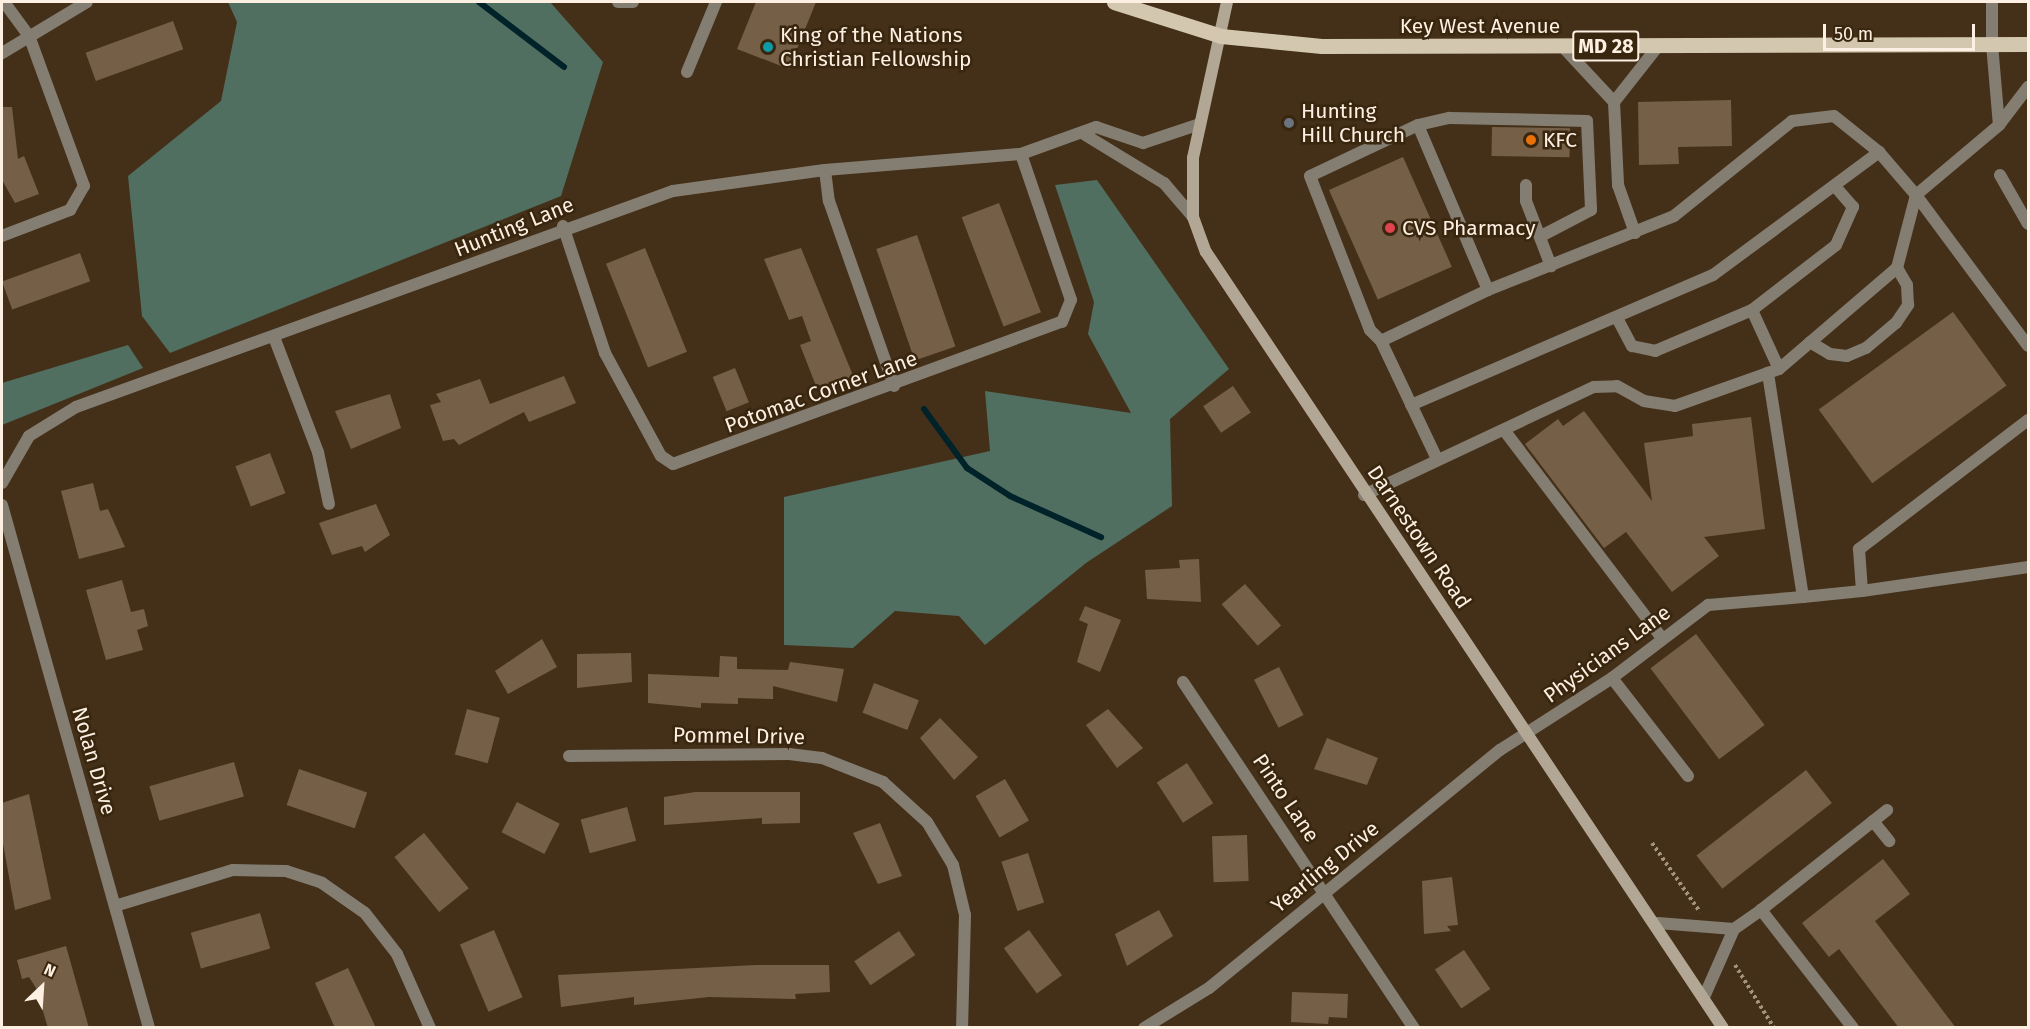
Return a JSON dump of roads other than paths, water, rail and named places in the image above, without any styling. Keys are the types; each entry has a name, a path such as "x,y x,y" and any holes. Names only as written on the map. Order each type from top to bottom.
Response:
{"main road":[{"name":"MD 28","path":"1114,2 1221,36"},
{"name":"Darnestown Road","path":"1227,2 1193,159 1193,218 1206,252 1364,495 1658,923 1723,1028"},
{"name":"Key West Avenue","path":"1221,36 1322,46 2028,44"}],"street":[{"path":"2,236 70,210 84,186 29,36 4,2"},
{"path":"2,53 87,2"},
{"path":"618,2 633,2"},
{"path":"687,72 716,2"},
{"path":"1992,2 1992,44 1999,125"},
{"path":"1562,46 1614,102 1618,185 1635,233"},
{"path":"1614,102 1658,46"},
{"path":"1364,495 1436,457 1504,430 1594,387 1617,386 1644,401 1675,406 1774,371 1897,268 1916,195 1999,125 2028,87"},
{"path":"1381,341 1488,290 1674,216 1792,121 1834,116 1879,152 1916,195 2028,346"},
{"path":"1436,457 1381,341 1370,330 1310,176 1418,125 1449,118 1587,121 1592,210 1541,236"},
{"name":"Hunting Lane","path":"2,479 29,436 50,419 274,337 563,226 673,191 825,170 1021,154 1096,127 1143,143 1200,123"},
{"path":"1418,125 1488,290"},
{"path":"1082,133 1164,183 1193,218"},
{"path":"1411,405 1713,275 1879,152"},
{"name":"Potomac Corner Lane","path":"563,226 605,353 661,456 673,464 894,387 1062,322 1070,312 1068,290 1021,154"},
{"path":"825,170 829,201 894,387"},
{"path":"2000,175 2028,224"},
{"path":"1526,185 1526,201 1551,266"},
{"path":"1617,318 1632,346 1655,351 1752,310 1836,245 1853,207 1835,186"},
{"path":"1810,342 1830,354 1847,356 1866,348 1896,323 1908,304 1907,285 1897,268"},
{"path":"1752,310 1774,371 1803,597 1862,591 2028,567"},
{"path":"274,337 318,452 329,504"},
{"path":"1862,591 1858,549 2028,420"},
{"path":"1504,430 1661,637"},
{"name":"Nolan Drive","path":"2,505 149,1028"},
{"name":"Physicians Lane","path":"1528,733 1612,678 1661,637 1708,605 1803,597"},
{"path":"1612,678 1688,776"},
{"name":"Pinto Lane","path":"1183,682 1325,891 1414,1028"},
{"name":"Yearling Drive","path":"1144,1028 1209,988 1325,891 1528,733"},
{"name":"Pommel Drive","path":"569,756 789,754 822,758 884,782 927,822 953,865 965,915 962,1028"},
{"path":"1704,997 1734,929 1887,810"},
{"path":"1873,821 1889,841"},
{"path":"115,906 233,870 286,871 322,883 365,913 397,954 430,1028"},
{"path":"1761,910 1853,1028"},
{"path":"1658,923 1734,929"}],"waterway":[{"path":"479,2 564,67"},
{"path":"924,409 967,468 1010,496 1101,537"}],"place":[{"name":"King of the Nations Christian Fellowship","path":"768,47"},
{"name":"Hunting Hill Church","path":"1289,123"},
{"name":"KFC","path":"1531,140"},
{"name":"CVS Pharmacy","path":"1390,228"}]}
